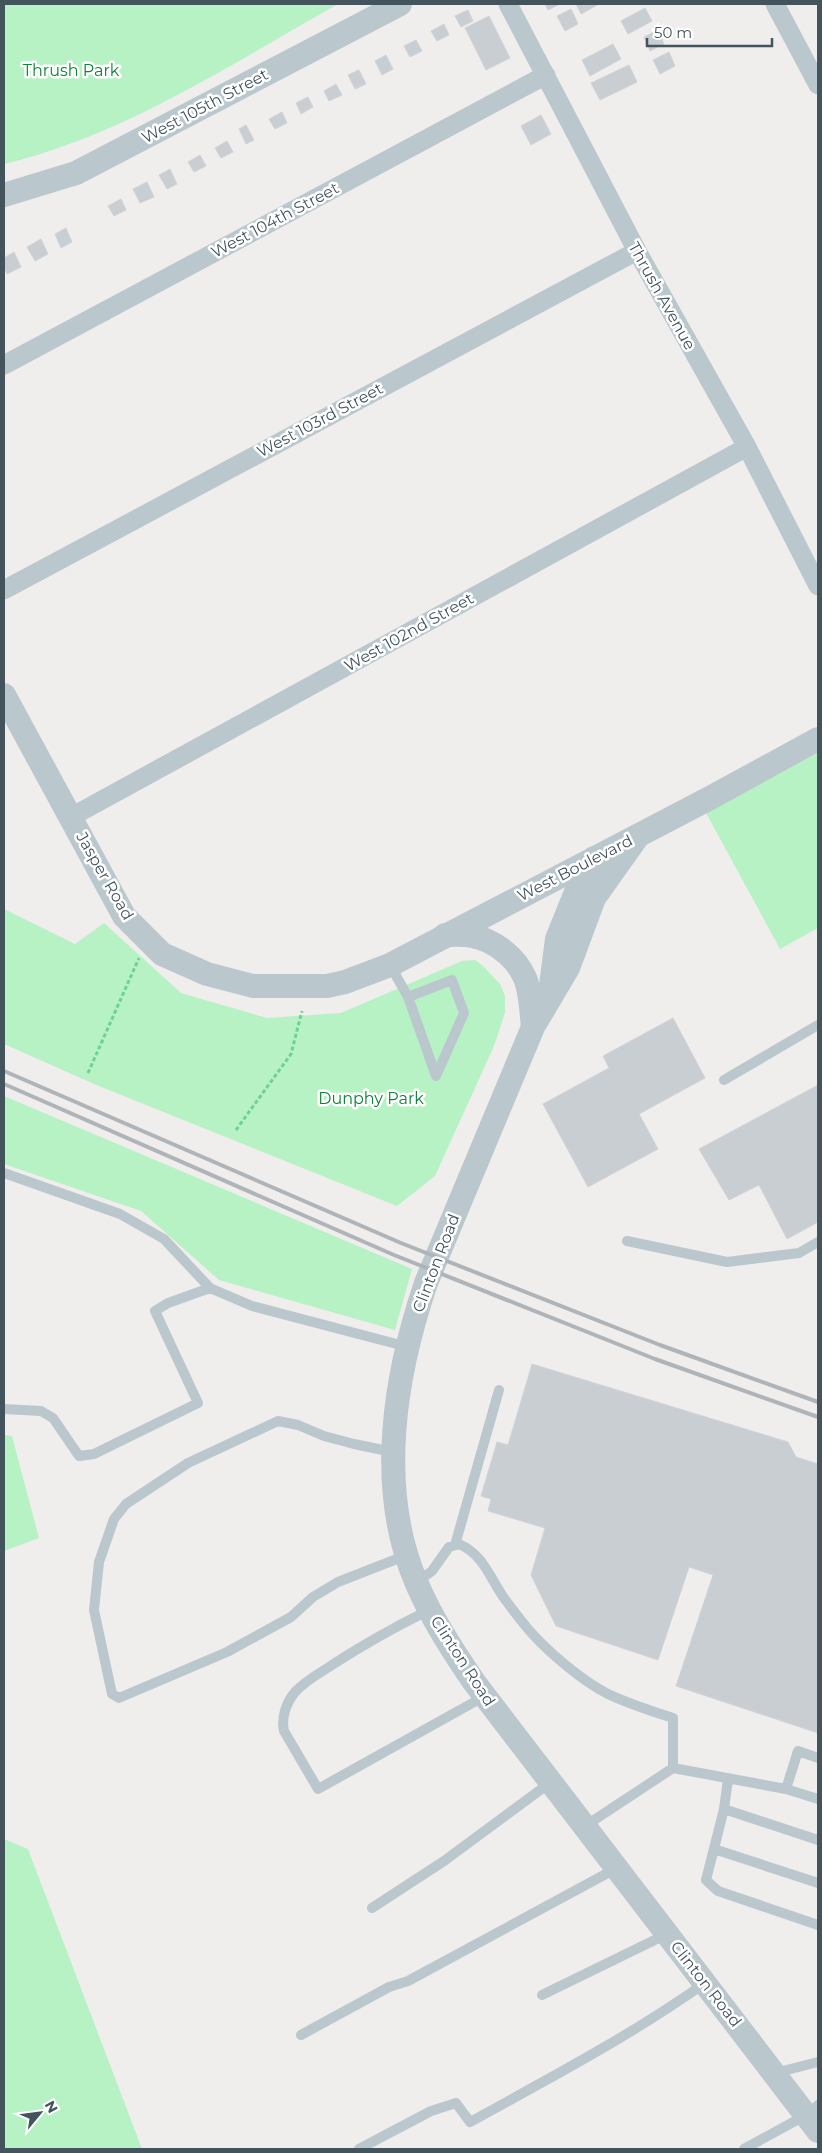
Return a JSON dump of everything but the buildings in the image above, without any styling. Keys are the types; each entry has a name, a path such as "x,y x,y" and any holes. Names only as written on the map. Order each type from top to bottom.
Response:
{"street":[{"name":"West 105th Street","path":"4,195 76,173 400,4"},
{"name":"Thrush Avenue","path":"508,4 637,251 747,447 818,586"},
{"path":"775,4 818,85"},
{"name":"West 104th Street","path":"4,365 546,76"},
{"name":"West 103rd Street","path":"4,590 637,251"},
{"name":"West 102nd Street","path":"71,817 747,447"},
{"name":"Jasper Road","path":"4,695 124,916 162,954 207,974 253,986 327,986"},
{"name":"West Boulevard","path":"327,986 344,982 390,965 638,836 818,739"},
{"name":"Clinton Road","path":"638,836 586,892 557,939 550,996 533,1027 437,1254 412,1324 395,1415 393,1452 396,1515 416,1583 441,1633 485,1696 704,1983 774,2073 814,2117"},
{"name":"Clinton Road","path":"586,892 594,858"},
{"path":"445,935 471,936 489,942 503,950 516,963 525,978 530,998 533,1027"}],"lane":[{"path":"390,965 408,997 436,1076 464,1013 452,980 408,997"},
{"path":"724,1080 818,1025"},
{"path":"4,1173 120,1214 164,1239 210,1288 252,1306 408,1347"},
{"path":"627,1241 728,1262 799,1253 818,1242"},
{"path":"4,1409 41,1411 53,1418 79,1456 94,1454 198,1403 155,1311 168,1303 210,1288"},
{"path":"456,1545 499,1390"},
{"path":"393,1452 324,1436 298,1425 278,1421 188,1463 126,1504 114,1519 99,1562 94,1610 112,1694 118,1698 226,1652 291,1617 313,1597 338,1582 408,1555"},
{"path":"416,1583 432,1571 449,1547 459,1544 476,1554 503,1597 530,1631 581,1676 607,1693 673,1718 673,1768"},
{"path":"429,1610 342,1658 311,1678 294,1693 282,1722 284,1732 318,1789 485,1696"},
{"path":"786,1789 798,1751 818,1758"},
{"path":"584,1826 673,1768 786,1789 818,1799"},
{"path":"728,1779 724,1809 706,1880 718,1891 818,1925"},
{"path":"372,1908 444,1861 551,1782"},
{"path":"724,1809 818,1840"},
{"path":"714,1849 818,1882"},
{"path":"301,2036 389,1988 408,1981 616,1868"},
{"path":"542,1995 667,1934"},
{"path":"360,2149 431,2111 456,2103 470,2122 602,2049 662,2013 704,1983"},
{"path":"774,2073 818,2062"},
{"path":"750,2148 814,2117"}],"path":[{"path":"88,1073 139,958"},
{"path":"236,1130 290,1054 302,1011"}],"green space":[{"name":"Thrush Park","path":"4,4 338,4 176,96 135,116 49,151 4,164"},
{"path":"818,753 818,928 780,949 706,813"},
{"name":"Dunphy Park","path":"4,909 75,944 104,923 181,993 267,1018 341,1013 462,961 475,960 500,984 505,996 505,1013 494,1046 435,1176 397,1206 94,1084 4,1044"},
{"path":"4,1096 412,1269 395,1330 219,1280 141,1211 4,1164"},
{"path":"4,1435 12,1436 39,1538 4,1551"},
{"path":"4,1839 28,1849 142,2149 4,2149"}],"railway":[{"path":"4,1071 401,1243 660,1345 818,1402"},
{"path":"4,1084 394,1255 655,1359 818,1417"}]}
